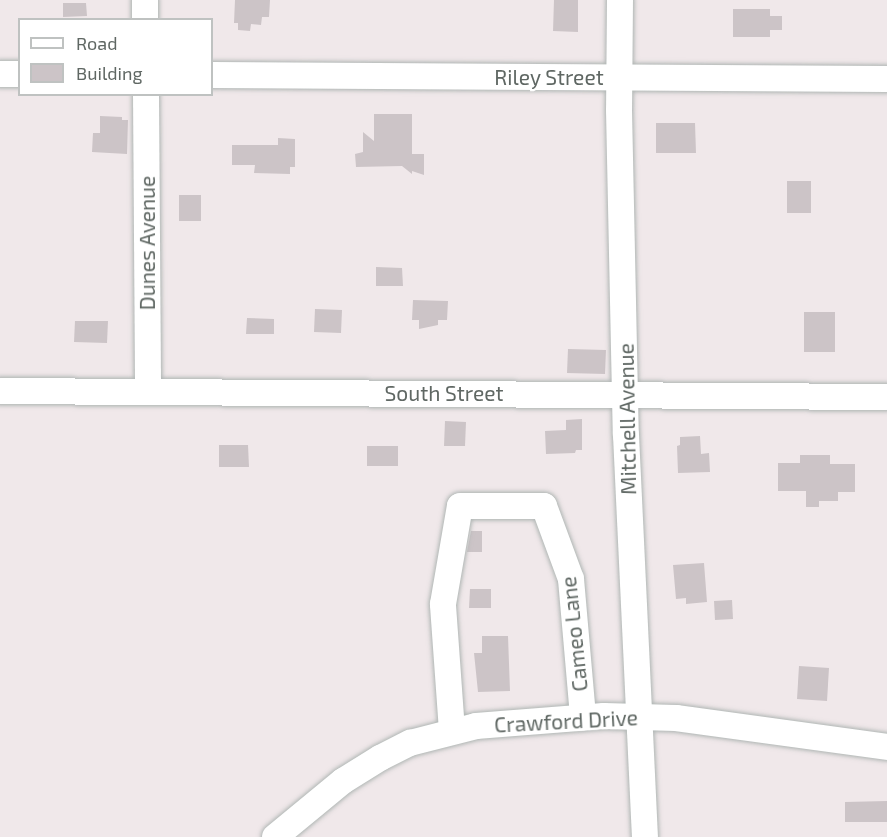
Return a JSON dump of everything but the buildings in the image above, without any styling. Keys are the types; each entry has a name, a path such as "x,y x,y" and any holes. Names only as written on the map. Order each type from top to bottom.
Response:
{"street":[{"path":"145,0 145,18"},
{"name":"Mitchell Avenue","path":"620,0 625,395 645,837"},
{"path":"0,74 18,74"},
{"name":"Riley Street","path":"213,75 887,79"},
{"name":"Dunes Avenue","path":"146,96 148,391"},
{"name":"South Street","path":"0,390 887,397"},
{"name":"Cameo Lane","path":"452,731 443,604 460,506 544,506 571,579 583,717"},
{"name":"Crawford Drive","path":"275,837 343,782 380,758 410,743 476,726 583,717 639,716 676,718 887,747"}]}
